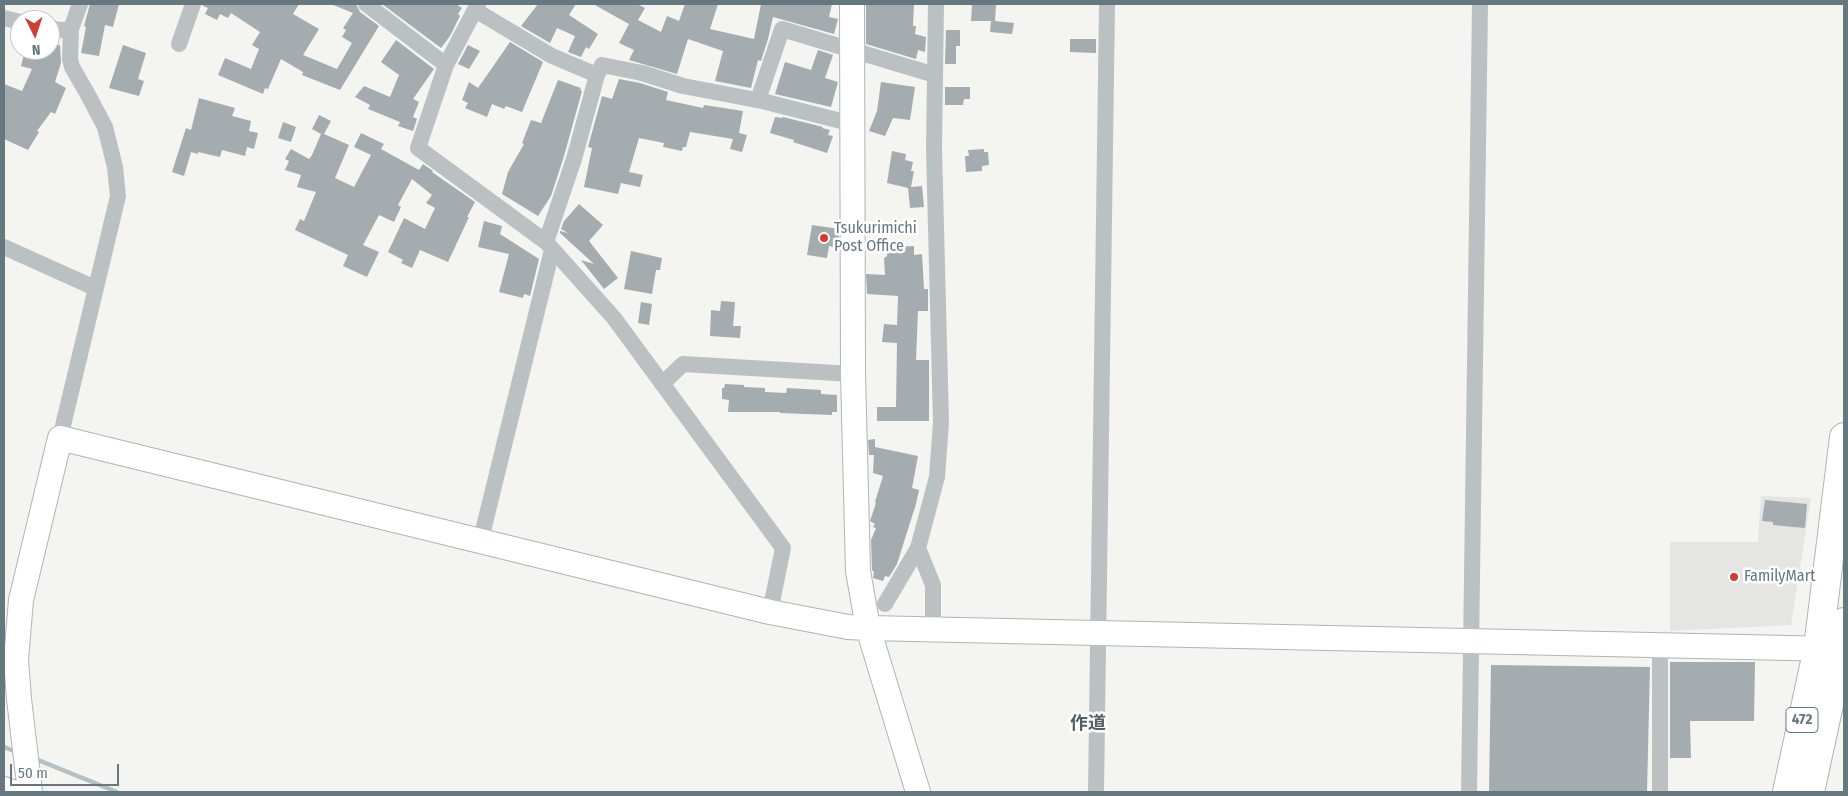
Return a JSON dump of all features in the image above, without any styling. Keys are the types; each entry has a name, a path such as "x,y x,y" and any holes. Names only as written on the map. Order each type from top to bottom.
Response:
{"highway":[{"name":"472","path":"1810,792 1834,649 1844,437"},
{"name":"472","path":"1787,792 1844,622"}],"street":[{"path":"30,792 19,700 10,660 21,600 118,196 115,167 105,128 88,93 72,68 70,59 71,29 80,4"},
{"path":"179,44 193,4"},
{"path":"366,4 446,65"},
{"path":"852,4 853,374 858,571 868,628 918,792"},
{"path":"885,604 918,548 937,477 941,422 934,149 936,4"},
{"path":"1096,792 1107,4"},
{"path":"1468,792 1480,4"},
{"path":"597,75 552,56 477,7 446,65 418,148 549,246 614,318 783,548 770,612"},
{"path":"60,30 71,29"},
{"path":"758,100 782,29 934,75"},
{"path":"480,543 549,246 597,75 602,65 683,86 758,100 853,124"},
{"path":"4,247 95,288"},
{"path":"662,384 683,364 853,374"},
{"path":"60,438 480,543 770,612 848,627 1834,649"},
{"path":"918,548 933,585 933,630"},
{"path":"1660,644 1660,792"},
{"path":"4,789 12,792"}],"shaded area":[{"path":"1761,496 1811,498 1791,625 1670,631 1670,542 1758,542"}],"building":[{"path":"90,4 119,4 113,27 105,25 99,56 81,53 86,27 84,26"},
{"path":"203,4 299,4 293,14 319,29 303,55 337,69 352,43 342,37 346,30 343,28 353,13 331,4 356,4 360,12 379,26 340,90 302,75 303,72 281,59 268,89 265,88 263,94 218,75 225,58 251,69 259,49 252,45 260,32 231,13 228,18 220,14 217,20 205,14 208,8 203,6"},
{"path":"382,4 456,4 462,8 450,36 441,48"},
{"path":"538,4 576,4 569,15 598,34 589,49 586,47 581,57 568,52 575,36 557,28 550,43 521,26"},
{"path":"593,4 637,4 645,8 638,20 661,32 667,16 679,21 685,4 718,4 710,29 754,39 761,4 832,4 829,17 838,19 834,34 773,17 768,39 761,61 758,60 751,88 715,81 723,51 688,39 677,74 629,60 634,50 619,43 629,24"},
{"path":"866,4 914,4 913,26 916,26 915,34 926,37 925,52 918,50 916,59 866,44"},
{"path":"972,4 996,5 995,21 1014,23 1012,34 990,32 991,21 971,21"},
{"path":"946,30 960,30 960,46 956,46 956,64 945,64"},
{"path":"1070,39 1096,39 1096,53 1070,52"},
{"path":"396,40 434,69 413,99 419,102 413,117 417,119 413,131 398,126 400,122 368,109 370,105 355,97 364,86 390,97 399,75 381,62"},
{"path":"510,42 543,62 522,112 506,106 504,109 492,104 487,117 465,108 468,103 462,100 469,82 478,88"},
{"path":"60,45 61,63 55,82 66,88 55,114 51,112 37,131 39,132 28,150 4,139 4,84 22,91 32,69 21,66 22,60 60,60"},
{"path":"123,45 146,53 138,79 144,81 139,96 109,88"},
{"path":"468,45 480,51 469,69 458,64"},
{"path":"818,50 833,55 825,78 838,82 831,107 775,94 785,62 811,70"},
{"path":"619,79 640,83 668,92 666,100 703,108 704,105 743,111 739,133 747,135 742,152 730,149 733,139 690,132 686,147 683,147 682,151 663,147 664,143 639,138 629,172 643,175 640,187 621,183 618,194 584,187 592,148 588,147 602,96 612,99"},
{"path":"558,80 581,88 580,90 582,91 551,196 538,216 502,194 508,172 524,144 522,143 531,120 541,123"},
{"path":"881,82 915,87 910,120 893,118 885,136 869,131 877,111"},
{"path":"945,87 970,87 970,99 964,99 963,105 945,105"},
{"path":"199,98 235,108 232,116 251,121 249,131 258,133 254,149 247,147 245,156 222,150 220,157 191,152 184,176 172,172 186,128 191,130"},
{"path":"319,115 331,121 324,134 349,145 335,178 354,187 371,155 354,147 361,133 384,144 381,149 419,170 423,164 475,202 448,262 420,250 412,268 401,263 403,260 388,252 404,218 425,229 435,208 426,203 432,195 412,179 398,205 401,207 394,222 379,215 363,245 379,252 367,277 343,266 348,255 295,230 300,219 304,221 316,192 297,187 301,175 285,170 289,161 285,159 291,149 309,159 321,134 312,129"},
{"path":"775,117 783,117 830,130 828,135 833,136 827,153 770,133"},
{"path":"283,122 296,127 291,142 278,138"},
{"path":"984,149 984,152 988,152 989,165 982,166 982,171 966,172 965,156 969,156 968,150"},
{"path":"892,151 906,154 905,160 913,162 911,171 914,171 911,187 922,186 924,207 910,208 908,188 887,183"},
{"path":"579,204 603,225 589,241 618,278 604,289 581,260 594,264 560,233 560,231 568,233 561,229 564,221"},
{"path":"484,221 502,226 500,234 539,259 530,296 524,294 523,298 499,292 509,254 478,247"},
{"path":"812,225 839,229 839,248 829,246 827,258 807,255"},
{"path":"914,246 914,255 922,254 924,289 928,289 928,311 918,311 916,360 929,360 929,421 877,421 877,407 896,407 897,343 882,342 884,324 897,325 898,296 867,294 866,274 885,275 884,258 887,256 887,247"},
{"path":"631,251 662,258 660,270 656,270 652,294 624,289"},
{"path":"721,301 735,302 733,326 741,326 740,338 710,336 711,310 720,311"},
{"path":"641,302 652,304 649,325 638,323"},
{"path":"725,384 765,388 765,392 786,393 787,388 821,390 821,394 837,395 837,412 832,412 832,415 728,412 729,400 722,399 722,388 724,388"},
{"path":"875,439 875,447 918,456 912,488 919,490 916,504 897,564 889,577 885,576 883,581 873,578 874,572 872,570 871,540 876,528 873,527 875,524 870,521 883,476 873,473 874,455 869,455 868,440"},
{"path":"1765,500 1807,504 1805,528 1773,525 1773,522 1762,521"},
{"path":"1670,662 1755,662 1754,721 1690,721 1691,758 1670,758"},
{"path":"1491,665 1650,667 1647,792 1489,792"}],"waterway":[{"path":"4,747 19,753"},
{"path":"33,758 117,792"}],"place":[{"name":"Tsukurimichi Post Office","path":"824,238"},
{"name":"FamilyMart","path":"1734,577"}],"district":[{"name":"作道","path":"1088,724"}]}
